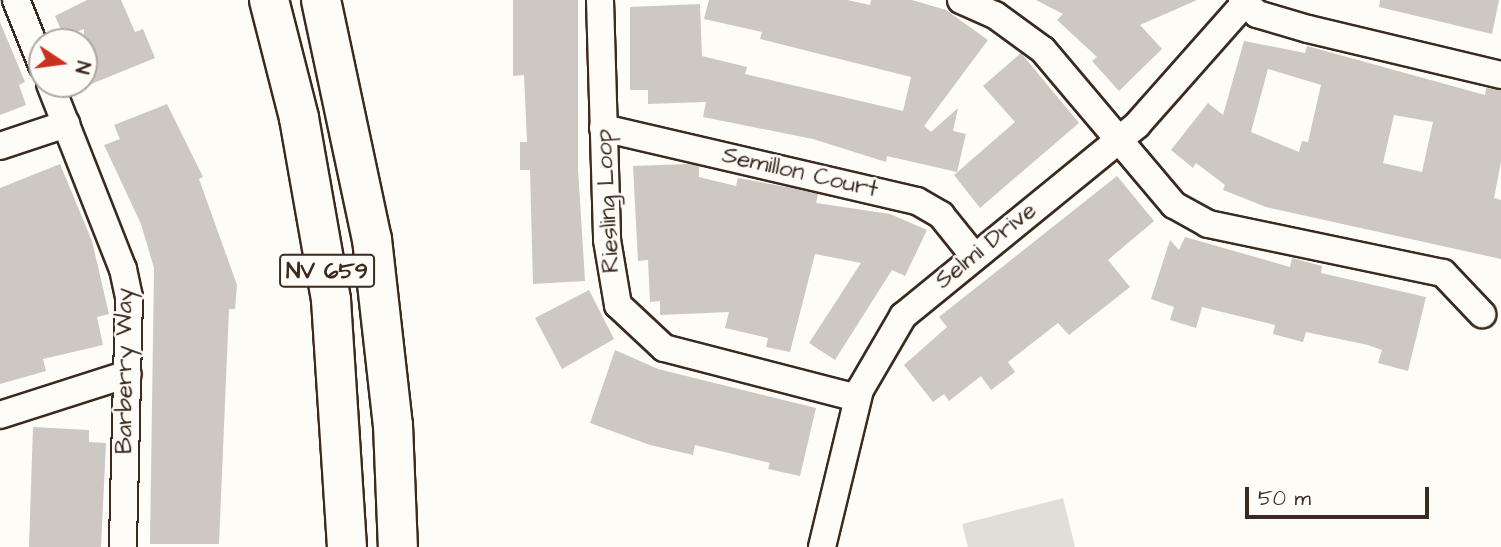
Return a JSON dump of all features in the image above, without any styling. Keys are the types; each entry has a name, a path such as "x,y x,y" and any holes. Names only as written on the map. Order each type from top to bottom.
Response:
{"main road":[{"name":"NV 659","path":"269,0 299,118 331,300 347,547"},
{"name":"NV 659","path":"321,0 372,239 393,425 398,547"}],"street":[{"path":"16,0 28,30"},
{"name":"Riesling Loop","path":"600,0 607,240 613,288 626,316 650,340 673,352 859,398"},
{"path":"961,0 1003,20 1043,50 1120,138 1151,183 1174,205 1208,224 1443,273 1482,314"},
{"path":"1243,2 1257,14 1307,29 1501,75"},
{"name":"Selmi Drive","path":"822,547 859,398 870,368 903,316 1120,138 1171,91 1243,2"},
{"name":"Barberry Way","path":"56,98 123,269 129,297 123,547"},
{"path":"0,146 66,124"},
{"name":"Semillon Court","path":"603,128 916,201 941,215 974,256"},
{"path":"0,415 128,374"}],"shaded area":[{"path":"1063,498 1075,547 968,547 962,524"}],"building":[{"path":"87,0 121,0 135,32 143,29 155,58 98,81 98,28 60,28 55,16"},
{"path":"513,0 578,0 578,169 585,281 533,284 530,170 520,170 520,142 527,142 524,75 513,76"},
{"path":"709,0 847,0 870,5 871,0 912,0 946,10 988,40 924,126 931,132 958,108 953,131 966,134 957,172 887,156 886,162 813,139 703,117 706,102 648,104 648,90 630,90 630,7 700,4 702,56 747,67 745,74 903,111 911,77 760,39 762,32 704,19"},
{"path":"1036,0 1197,0 1140,25 1162,49 1119,91 1092,61 1097,57 1057,20 1063,14"},
{"path":"1380,0 1499,0 1492,34 1379,7"},
{"path":"0,22 25,82 19,85 26,105 0,115"},
{"path":"1244,41 1305,53 1307,46 1485,95 1486,88 1501,90 1501,162 1494,198 1501,200 1501,259 1266,207 1223,190 1225,185 1196,163 1193,168 1171,150 1208,103 1223,115","holes":["1268,69 1321,85 1308,142 1302,141 1299,152 1251,132","1394,115 1433,122 1422,172 1383,163"]},
{"path":"1021,53 1079,123 980,208 954,175 1015,122 983,86"},
{"path":"167,104 203,177 199,179 237,285 235,309 229,309 219,544 150,544 154,268 141,224 104,145 120,139 114,125"},
{"path":"60,164 92,241 109,314 97,317 103,345 43,359 46,371 0,384 0,188"},
{"path":"633,166 699,166 699,177 736,186 738,178 818,194 816,203 890,214 927,230 905,276 892,270 835,360 809,343 861,263 815,254 790,352 766,347 768,338 725,328 729,312 660,315 660,301 650,302 648,260 638,261"},
{"path":"1117,176 1154,221 1108,260 1130,287 1069,335 1058,323 1008,362 1015,372 991,390 981,376 949,401 944,394 933,402 904,365 947,327 939,317"},
{"path":"1185,237 1290,267 1292,258 1322,266 1321,273 1426,297 1408,371 1378,363 1382,350 1368,345 1306,332 1303,342 1273,334 1275,325 1202,307 1196,328 1170,320 1174,307 1151,299 1170,240 1179,250"},
{"path":"589,290 614,339 562,369 535,318"},
{"path":"615,350 658,369 816,408 800,476 768,469 770,463 695,445 693,455 650,445 590,423"},
{"path":"33,427 89,430 89,442 106,443 101,547 29,547"}]}
